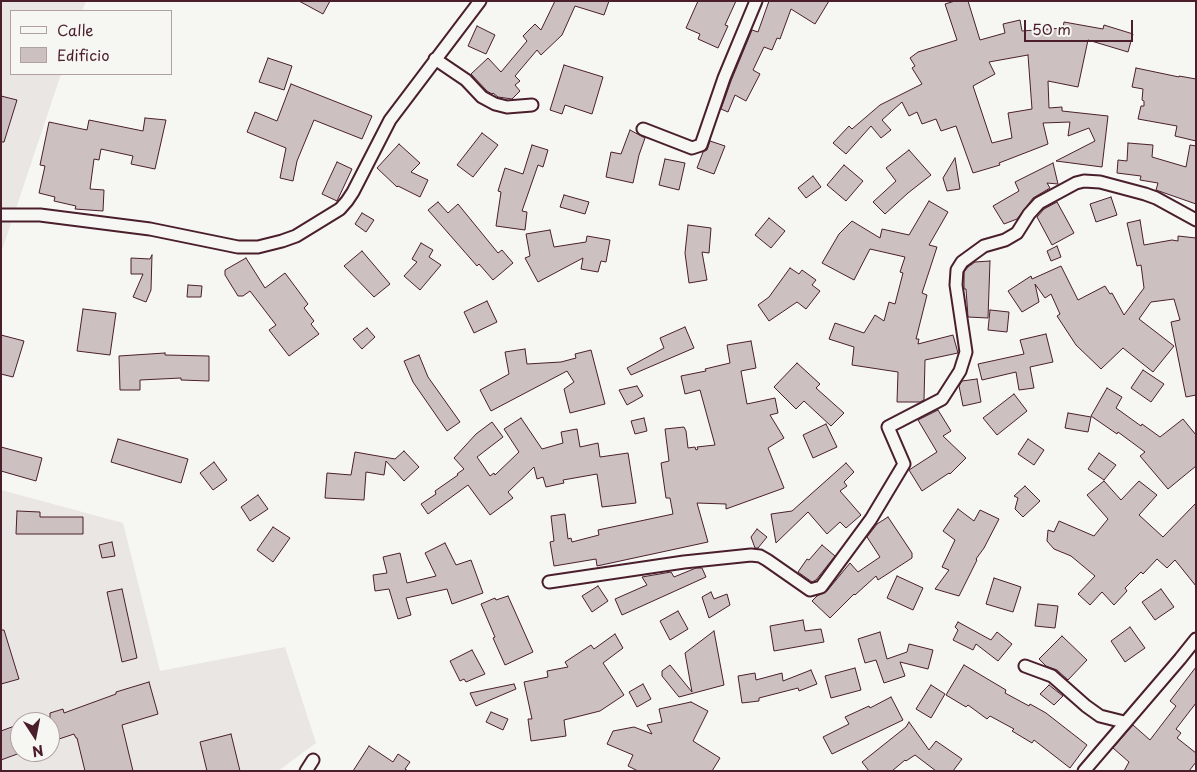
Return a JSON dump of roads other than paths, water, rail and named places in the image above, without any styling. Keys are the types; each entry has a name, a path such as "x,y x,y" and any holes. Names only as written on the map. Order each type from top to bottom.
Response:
{"street":[{"path":"1,215 40,215 150,229 238,246 258,246 296,236 340,209 347,201 390,120 480,1"},
{"path":"643,129 692,148 701,145 724,78 756,1"},
{"path":"435,59 466,80 482,96 495,104 507,107 532,105"},
{"path":"549,582 684,562 751,555 760,556 767,560 810,590 821,587 871,520 904,464 888,427 942,400 960,371 966,352 956,285 956,270 962,262 984,246 1005,240 1017,232 1039,203 1076,183 1084,181 1100,182 1145,194 1196,220"},
{"path":"1084,771 1196,639"},
{"path":"1025,666 1052,676 1100,716 1124,722"},
{"path":"306,771 313,760"}]}
